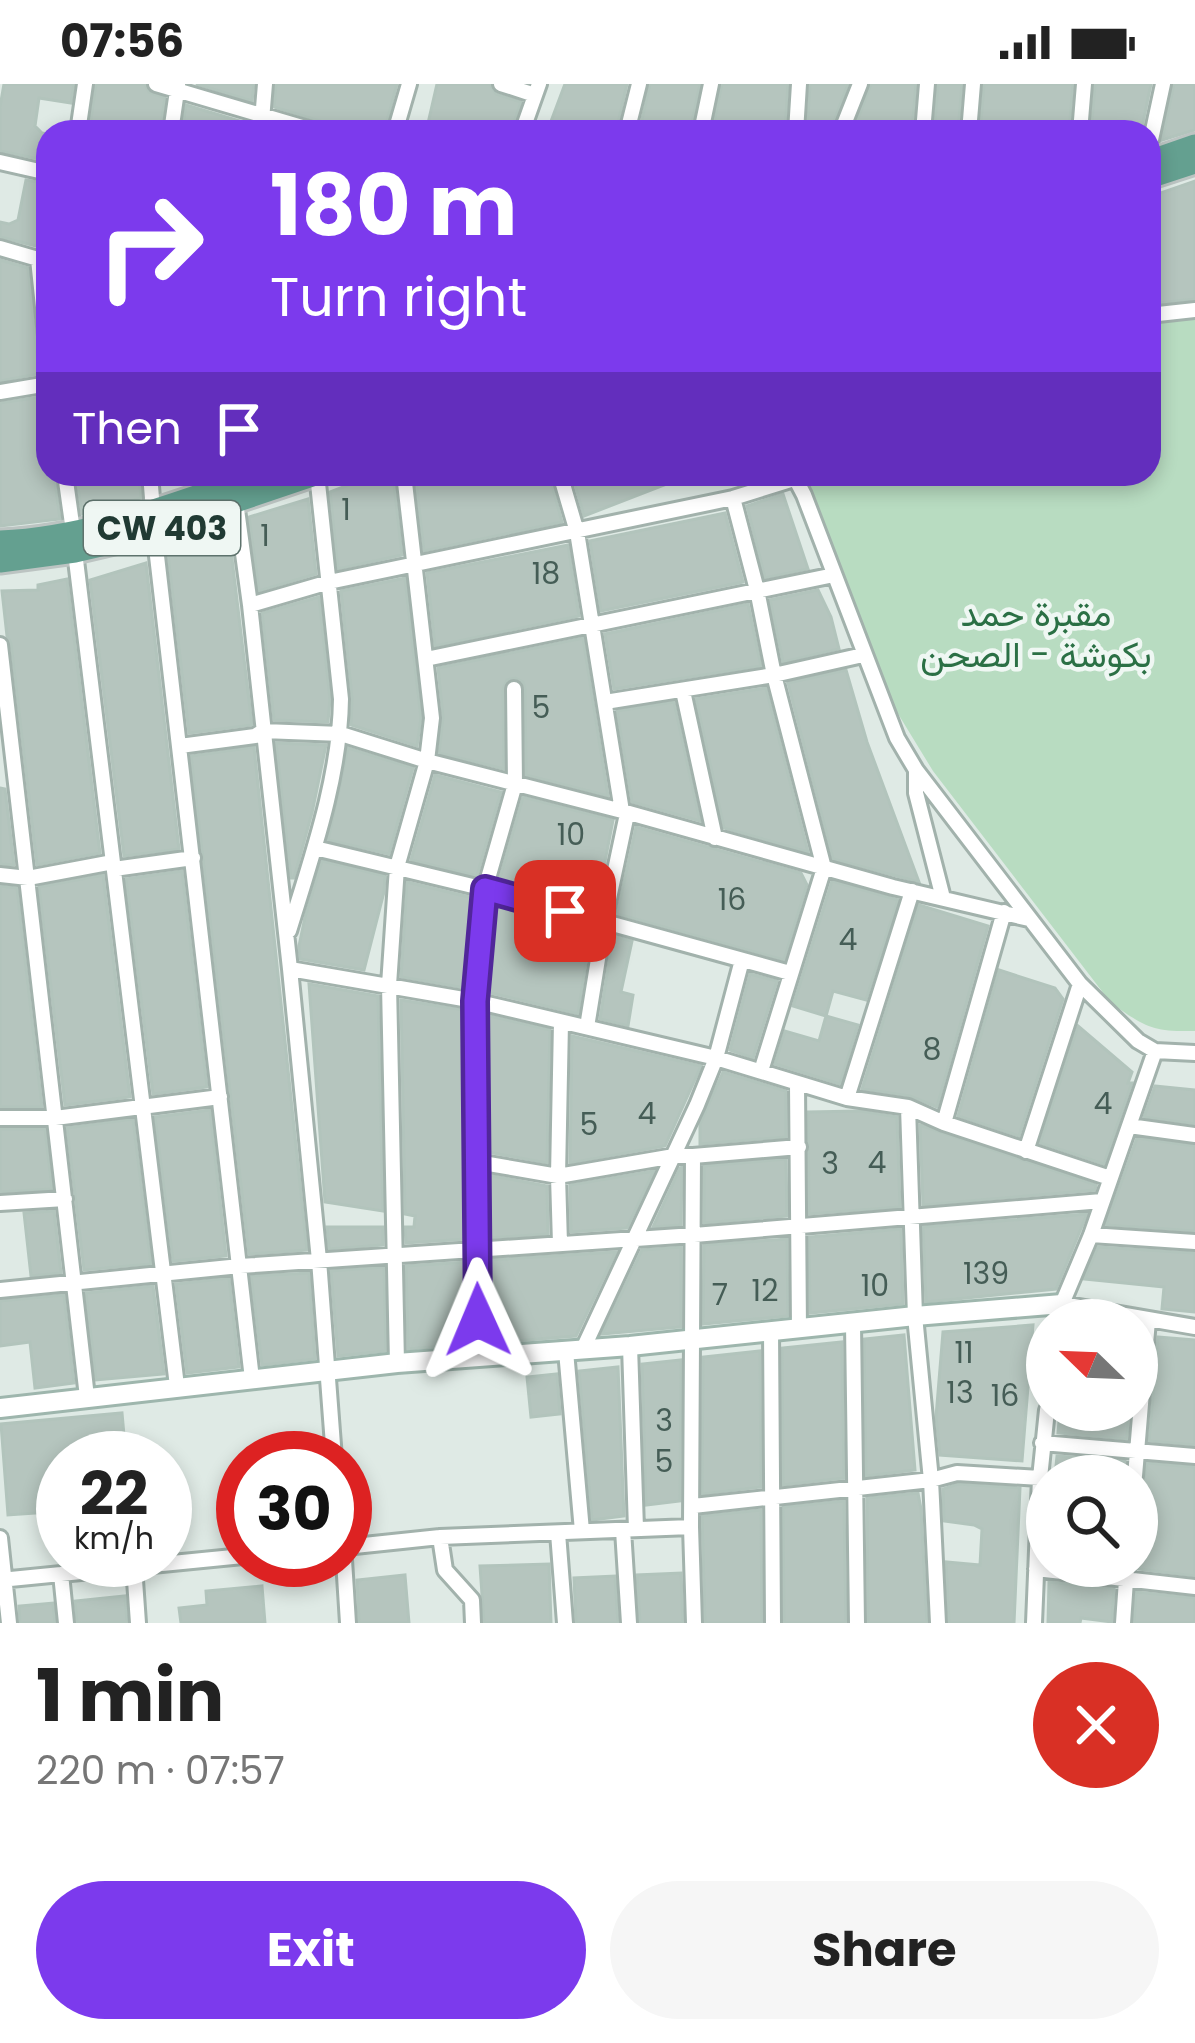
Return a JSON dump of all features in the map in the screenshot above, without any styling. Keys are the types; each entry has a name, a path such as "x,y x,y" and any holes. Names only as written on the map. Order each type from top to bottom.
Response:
{"main road":[{"path":"1161,157 1195,145"},
{"path":"1161,174 1195,163"},
{"name":"CW 403","path":"154,520 230,486"},
{"name":"CW 403","path":"0,562 283,486"},
{"name":"CW 403","path":"0,541 74,541"}],"street":[{"path":"80,120 85,84"},
{"path":"156,84 281,120"},
{"path":"262,120 265,84"},
{"path":"398,120 409,84"},
{"path":"502,84 537,89 525,120"},
{"path":"630,120 639,84"},
{"path":"704,120 711,84"},
{"path":"797,120 799,84"},
{"path":"846,120 860,84"},
{"path":"924,120 927,84"},
{"path":"970,120 973,84"},
{"path":"1081,120 1084,84"},
{"path":"1155,120 1163,84"},
{"path":"173,120 178,87"},
{"path":"0,162 36,170"},
{"path":"0,248 36,258"},
{"path":"1161,314 1195,310"},
{"path":"0,392 36,386"},
{"path":"67,486 177,1386"},
{"path":"151,486 252,1379"},
{"path":"286,942 315,848 340,734 341,699 319,486"},
{"path":"397,1364 389,985 397,867 428,761 432,718 405,486"},
{"path":"564,486 577,532 625,813 587,1027"},
{"path":"250,605 329,582 733,498 767,486"},
{"path":"799,486 863,656 897,738 916,770 1080,984 1138,1041 1155,1051 1195,1053"},
{"path":"733,498 824,868 761,1071"},
{"path":"236,502 290,969 332,1431"},
{"path":"426,659 834,575"},
{"path":"0,645 8,772 28,878 88,1397"},
{"path":"605,702 863,656"},
{"path":"478,1356 475,1001 485,889 515,784 514,688"},
{"path":"683,691 716,838"},
{"path":"180,746 255,736 262,731 340,734 824,868 1029,919"},
{"path":"916,770 916,793 943,898"},
{"path":"315,848 485,889 790,973"},
{"path":"0,875 28,878 193,858"},
{"path":"847,1098 912,891"},
{"path":"944,1124 1004,912"},
{"path":"582,1531 574,1350 674,1156 716,1058 742,960"},
{"path":"290,969 475,1001 716,1058 847,1098 908,1107 944,1124 1111,1178"},
{"path":"1026,1150 1080,984"},
{"path":"560,1244 561,1022"},
{"path":"1066,1299 1155,1051"},
{"path":"797,1085 799,1329"},
{"path":"0,1118 55,1118 220,1096"},
{"path":"908,1107 915,1316 932,1480 938,1623"},
{"path":"1129,1126 1195,1135"},
{"path":"478,1162 558,1176 674,1156 799,1147"},
{"path":"693,1156 694,1623"},
{"path":"0,1203 65,1199"},
{"path":"0,1290 240,1266 1102,1201"},
{"path":"1091,1235 1195,1242"},
{"path":"0,1408 478,1356 630,1346 915,1316 1026,1313"},
{"path":"1158,1321 1195,1327"},
{"path":"853,1324 857,1623"},
{"path":"771,1331 773,1623"},
{"path":"628,1623 630,1346"},
{"path":"1041,1455 1044,1431"},
{"path":"1137,1455 1139,1431"},
{"path":"1042,1443 1195,1456"},
{"path":"693,1506 932,1480 957,1473 1026,1477"},
{"path":"372,1544 692,1527"},
{"path":"558,1533 565,1623"},
{"path":"440,1537 445,1570 472,1600 473,1623"},
{"path":"0,1538 9,1623"},
{"path":"3,1580 36,1577"},
{"path":"1158,1579 1195,1587"},
{"path":"62,1587 66,1623"},
{"path":"135,1587 138,1623"},
{"path":"346,1587 348,1623"},
{"path":"1034,1623 1035,1587"},
{"path":"1123,1623 1126,1587"}],"green space":[{"name":"مقبرة حمد بكوشة - الصحن","path":"1195,317 1195,1031 1150,1026 1111,1003 933,771 889,699 810,486 1161,486 1161,320"}],"building":[{"path":"4,84 74,84 71,103 39,98 36,158 0,151"},
{"path":"96,84 145,84 149,92 165,98 162,120 91,120"},
{"path":"196,84 254,84 252,101"},
{"path":"276,84 397,84 387,120 316,120 274,107"},
{"path":"437,84 490,84 496,94 521,102 515,120 429,120"},
{"path":"565,84 627,84 619,120 552,120"},
{"path":"650,84 700,84 692,120 642,120"},
{"path":"722,84 788,84 786,120 714,120"},
{"path":"810,84 848,84 834,120 808,120"},
{"path":"871,84 916,84 913,120 858,120"},
{"path":"938,84 962,84 959,120 935,120"},
{"path":"984,84 1073,84 1070,120 981,120"},
{"path":"1095,84 1151,84 1144,120 1092,120"},
{"path":"1174,84 1195,84 1195,130 1162,140"},
{"path":"186,105 237,120 184,120"},
{"path":"26,180 36,182 36,246 0,237 0,222 18,220"},
{"path":"1195,181 1195,299 1161,303 1161,193"},
{"path":"0,260 28,268 36,374 0,381"},
{"path":"36,398 36,486 56,486 60,519 0,526 0,403"},
{"path":"78,486 140,486 141,498 82,514"},
{"path":"346,486 394,486 402,555 338,569 330,492"},
{"path":"416,486 552,486 562,522 424,551"},
{"path":"575,486 662,486 584,516"},
{"path":"783,494 808,569 765,578 747,506"},
{"path":"308,499 316,574 259,591 249,517"},
{"path":"725,513 743,582 601,611 590,541"},
{"path":"229,534 252,725 189,733 168,555"},
{"path":"568,545 579,616 435,646 427,573"},
{"path":"146,563 179,849 124,856 90,580"},
{"path":"405,578 421,718 417,746 351,725 341,591"},
{"path":"67,579 100,853 37,865 2,591 38,590 38,585"},
{"path":"818,590 839,649 783,662 770,600"},
{"path":"319,597 330,699 328,722 274,720 262,613"},
{"path":"748,604 761,666 614,689 605,634"},
{"path":"583,638 608,796 526,775 525,689 515,678 507,680 503,689 504,769 439,753 443,717 438,668"},
{"path":"846,670 919,882 833,859 788,683"},
{"path":"766,688 808,852 724,828 696,699"},
{"path":"674,702 700,821 632,802 617,711"},
{"path":"276,743 326,745 294,878 291,878"},
{"path":"254,747 307,1250 249,1254 191,756"},
{"path":"348,748 413,768 389,854 328,840"},
{"path":"435,775 501,792 477,876 411,860"},
{"path":"0,788 5,789 14,865 0,864"},
{"path":"523,797 613,820 596,908 499,881"},
{"path":"636,827 801,873 807,885 784,960 617,914"},
{"path":"322,861 385,876 364,970 300,959 305,917"},
{"path":"182,871 207,1087 153,1094 126,879"},
{"path":"103,875 130,1097 65,1105 39,887"},
{"path":"832,881 898,900 866,1000 833,991 826,1016 793,1006"},
{"path":"407,882 473,898 465,988 401,977"},
{"path":"0,886 17,888 42,1107 0,1107"},
{"path":"495,903 591,930 578,1014 487,992"},
{"path":"919,905 988,926 937,1107 910,1096 862,1089"},
{"path":"613,936 632,941 621,992 633,995 628,1026 600,1019"},
{"path":"999,970 1055,988 1063,999 1019,1136 958,1116"},
{"path":"750,974 777,981 753,1058 730,1050"},
{"path":"309,984 378,996 383,1211 325,1202"},
{"path":"401,1000 464,1010 466,1239 406,1243 405,1227 414,1227 415,1216 405,1214"},
{"path":"486,1015 550,1030 547,1163 488,1152"},
{"path":"826,1016 858,1025 840,1084 775,1064 785,1031 819,1041"},
{"path":"1078,1026 1132,1072 1104,1164 1040,1143"},
{"path":"572,1036 701,1066 665,1146 570,1163"},
{"path":"723,1072 786,1091 786,1137 700,1144 700,1124"},
{"path":"1155,1086 1195,1090 1195,1124 1144,1117"},
{"path":"210,1110 226,1256 173,1261 155,1117"},
{"path":"861,1111 897,1117 900,1207 809,1214 808,1112"},
{"path":"133,1119 151,1264 84,1270 67,1128"},
{"path":"920,1125 1096,1185 1095,1190 923,1205"},
{"path":"0,1129 45,1129 52,1189 0,1192"},
{"path":"1137,1138 1195,1146 1195,1231 1106,1225"},
{"path":"786,1159 787,1216 704,1223 704,1166"},
{"path":"680,1168 681,1225 653,1227"},
{"path":"654,1171 627,1228 571,1232 570,1185"},
{"path":"488,1175 547,1186 548,1234 488,1238"},
{"path":"54,1211 61,1273 31,1276 24,1213"},
{"path":"1087,1214 1056,1289 926,1302 923,1227"},
{"path":"327,1227 383,1227 383,1245 329,1249"},
{"path":"901,1229 903,1304 810,1313 809,1237"},
{"path":"787,1239 788,1316 703,1324 704,1245"},
{"path":"681,1247 681,1327 602,1334 642,1250"},
{"path":"1098,1247 1195,1253 1195,1312 1162,1309 1164,1287 1084,1279"},
{"path":"616,1252 576,1336 489,1343 488,1260"},
{"path":"466,1262 467,1344 408,1349 406,1266"},
{"path":"384,1267 386,1351 338,1356 331,1271"},
{"path":"309,1273 315,1359 262,1365 251,1276"},
{"path":"229,1278 239,1367 187,1373 176,1284"},
{"path":"153,1286 164,1374 96,1380 86,1293"},
{"path":"64,1295 74,1383 35,1388 30,1342 0,1346 0,1301"},
{"path":"1026,1326 1022,1461 940,1455 936,1417 943,1332"},
{"path":"904,1335 915,1470 866,1476 864,1339"},
{"path":"1158,1337 1195,1340 1195,1445 1149,1441 1150,1431 1158,1431"},
{"path":"842,1342 844,1478 783,1485 782,1348"},
{"path":"760,1351 761,1487 702,1494 703,1357"},
{"path":"681,1360 680,1501 646,1505 642,1364"},
{"path":"618,1367 624,1516 592,1520 579,1371"},
{"path":"557,1374 560,1414 531,1417 527,1377"},
{"path":"122,1413 124,1431 36,1431 36,1513 8,1515 1,1424"},
{"path":"1058,1431 1128,1431 1127,1439"},
{"path":"1158,1464 1195,1467 1195,1576 1158,1571"},
{"path":"958,1484 1020,1488 1014,1623 949,1623 946,1562 980,1565 982,1529 944,1521 943,1489"},
{"path":"918,1493 927,1623 868,1623 867,1498"},
{"path":"844,1501 846,1623 784,1623 783,1507"},
{"path":"761,1510 762,1623 705,1623 702,1516"},
{"path":"549,1564 551,1623 484,1623 480,1566"},
{"path":"681,1573 683,1623 640,1623 637,1575"},
{"path":"405,1575 409,1623 359,1623 357,1587 372,1587 372,1578"},
{"path":"615,1576 618,1623 576,1623 574,1578"},
{"path":"262,1587 265,1623 181,1623 179,1608 207,1605 206,1591"},
{"path":"1049,1587 1114,1589 1112,1622 1081,1618 1080,1623 1048,1623"},
{"path":"1136,1592 1195,1598 1195,1623 1134,1623"},
{"path":"125,1596 127,1622 77,1623 75,1601"},
{"path":"53,1603 55,1623 20,1623 19,1606"}],"route":[{"path":"478,1320 475,1001 485,889 565,911"}]}
